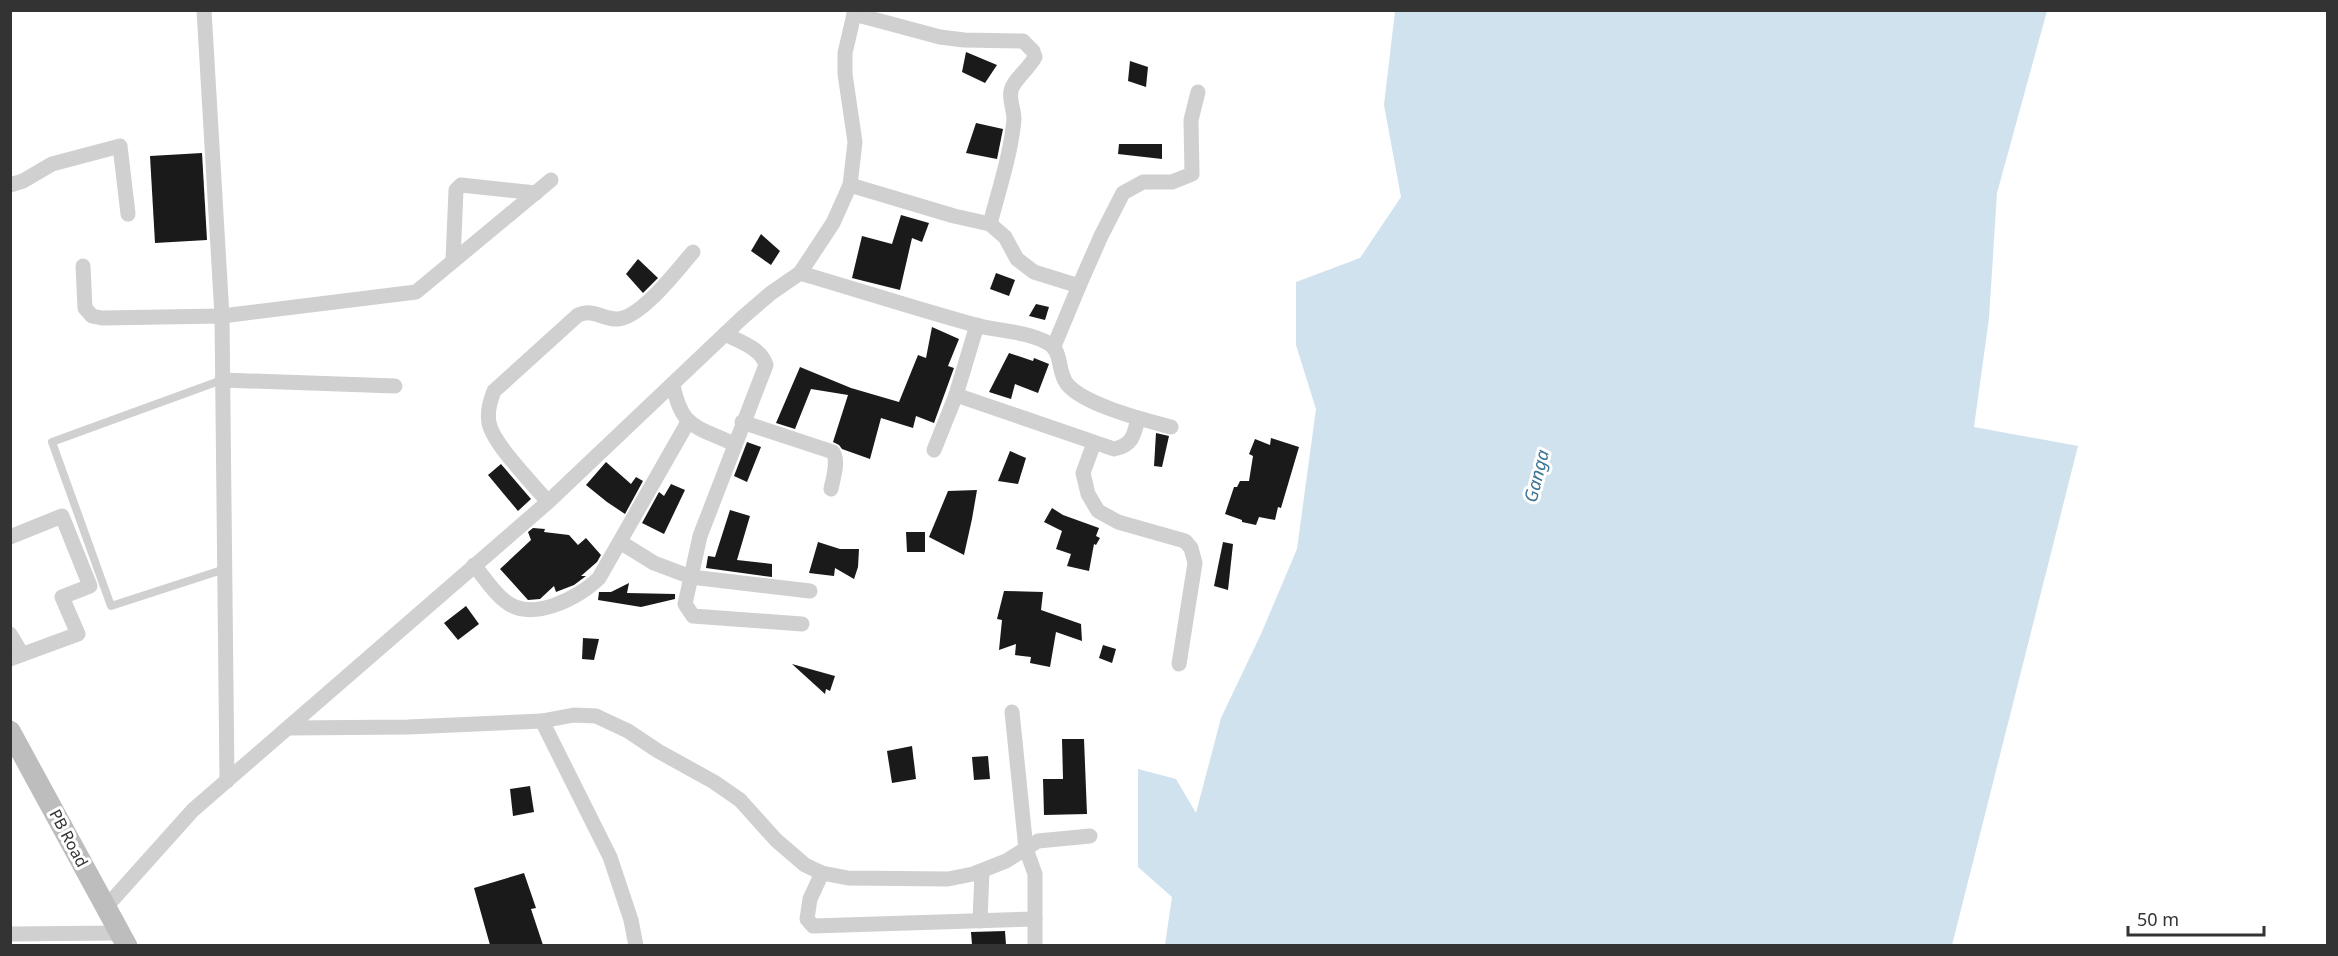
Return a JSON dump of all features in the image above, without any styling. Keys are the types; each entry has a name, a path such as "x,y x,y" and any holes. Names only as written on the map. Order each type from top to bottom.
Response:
{"street":[{"path":"204,10 222,316 227,781"},
{"path":"106,907 186,817 548,502 725,334 771,293 800,273 833,223 850,185 855,142 845,75 845,53 854,12 940,37 964,40 1023,41 1033,51 1035,57 1010,92 1014,117 990,224"},
{"path":"1054,346 1101,236 1123,193 1143,182 1172,182 1187,178 1192,174 1194,170 1191,120 1198,92"},
{"path":"10,185 23,181 52,164 120,146 128,214"},
{"path":"83,266 86,308 92,316 102,318 222,316 404,296 416,292 551,180"},
{"path":"453,261 454,200 456,190 460,185 536,193"},
{"path":"850,185 954,216 990,224 1005,237 1017,258 1034,272 1079,286"},
{"path":"548,502 498,442 489,425 488,407 494,392 578,315 594,312 610,319 621,319 638,310 693,252"},
{"path":"800,273 976,325 1042,340 1054,346 1058,354 1061,375 1068,386 1083,397 1138,418 1171,427"},
{"path":"934,450 956,395 976,325"},
{"path":"725,334 757,351 764,357 766,365 742,422 700,536 685,604 693,616 802,624"},
{"path":"222,380 394,386"},
{"path":"673,385 678,406 688,422 734,444"},
{"path":"956,395 1114,449 1124,447 1133,438 1138,418"},
{"path":"474,565 506,602 522,609 541,610 588,589 599,578 688,422"},
{"path":"742,422 833,452 836,462 831,489"},
{"path":"1094,443 1083,473 1088,494 1098,511 1118,522 1185,541 1191,548 1195,563 1179,664"},
{"path":"10,537 62,516 90,586 62,597 78,634 16,657 10,634"},
{"path":"620,542 654,563 691,577 810,591"},
{"path":"1012,712 1026,849 1035,874 1035,945"},
{"path":"290,728 408,727 542,721 574,715 597,716 628,731 740,800 777,840 805,865 822,873 848,878 948,879 982,871 1006,861 1038,841 1090,836"},
{"path":"542,721 610,857 631,920 636,945"},
{"name":"PB Road","path":"10,731 123,939"},
{"path":"980,921 982,871"},
{"path":"822,873 810,899 807,919 813,926 1035,919"},
{"path":"10,934 123,939"}],"lane":[{"path":"222,380 52,442 111,606 225,569"}],"water":[{"name":"Ganga","path":"1395,11 2047,11 1997,193 1989,318 1974,427 2078,446 1952,945 1165,945 1172,897 1138,867 1138,769 1176,779 1196,813 1221,718 1261,634 1297,549 1316,409 1296,345 1296,282 1360,258 1401,197 1384,105"}],"building":[{"path":"966,52 997,65 985,83 962,72"},
{"path":"1130,61 1148,67 1146,87 1128,81"},
{"path":"976,123 1003,129 997,159 966,153"},
{"path":"1119,144 1162,144 1162,159 1118,154"},
{"path":"202,153 207,240 155,243 150,156"},
{"path":"901,215 929,223 922,242 912,238 900,290 852,278 862,236 892,244"},
{"path":"761,234 780,251 771,265 751,251"},
{"path":"638,259 658,278 643,293 626,274"},
{"path":"996,273 1015,280 1009,296 990,289"},
{"path":"1036,304 1049,307 1045,320 1029,316"},
{"path":"932,327 959,339 948,366 954,368 934,423 916,416 913,428 881,418 870,459 842,449 833,442 848,395 811,389 795,429 776,423 800,367 851,388 899,402 918,355 926,358"},
{"path":"1009,353 1033,361 1034,358 1049,364 1038,393 1015,384 1011,399 989,392"},
{"path":"1156,433 1169,436 1162,467 1154,466"},
{"path":"1271,438 1299,447 1281,508 1278,507 1275,520 1259,517 1256,525 1242,522 1242,520 1225,514 1234,487 1237,487 1240,481 1249,481 1253,456 1249,454 1255,439 1270,445"},
{"path":"747,442 761,447 747,482 734,476"},
{"path":"1010,451 1026,458 1018,484 998,481"},
{"path":"606,462 631,484 636,477 643,481 625,514 586,485"},
{"path":"501,464 531,499 518,511 488,475"},
{"path":"671,484 685,490 664,534 642,523 659,492 664,496"},
{"path":"977,490 964,555 929,537 948,491"},
{"path":"1052,508 1063,515 1099,528 1096,536 1100,538 1096,545 1094,544 1089,571 1067,566 1071,554 1056,549 1062,531 1044,522"},
{"path":"730,510 750,516 737,560 772,564 772,577 706,568 708,556 715,557"},
{"path":"533,528 545,529 544,532 569,535 578,545 586,538 601,555 597,562 581,576 586,576 574,585 556,592 554,586 540,599 528,600 500,569 531,540 528,532"},
{"path":"906,532 925,532 925,552 907,552"},
{"path":"818,542 840,549 859,549 858,567 854,579 835,568 834,576 809,573"},
{"path":"1223,542 1233,544 1228,590 1214,586"},
{"path":"629,583 627,593 675,594 675,599 641,607 598,600 599,592 611,592"},
{"path":"1004,591 1043,592 1041,610 1081,624 1082,641 1056,632 1050,667 1030,663 1031,657 1015,655 1016,644 999,650 1002,620 997,619"},
{"path":"466,606 479,624 458,640 444,623"},
{"path":"583,638 599,639 594,660 582,659"},
{"path":"1103,645 1116,649 1112,663 1099,658"},
{"path":"792,664 835,676 830,691 826,689 825,694"},
{"path":"1062,739 1084,739 1087,814 1044,815 1043,779 1063,779"},
{"path":"912,746 916,779 892,783 887,751"},
{"path":"988,756 990,779 974,780 972,757"},
{"path":"530,786 534,812 513,816 510,789"},
{"path":"524,873 536,908 531,909 543,945 490,945 474,888"},
{"path":"1005,931 1006,945 972,945 971,932"}]}
